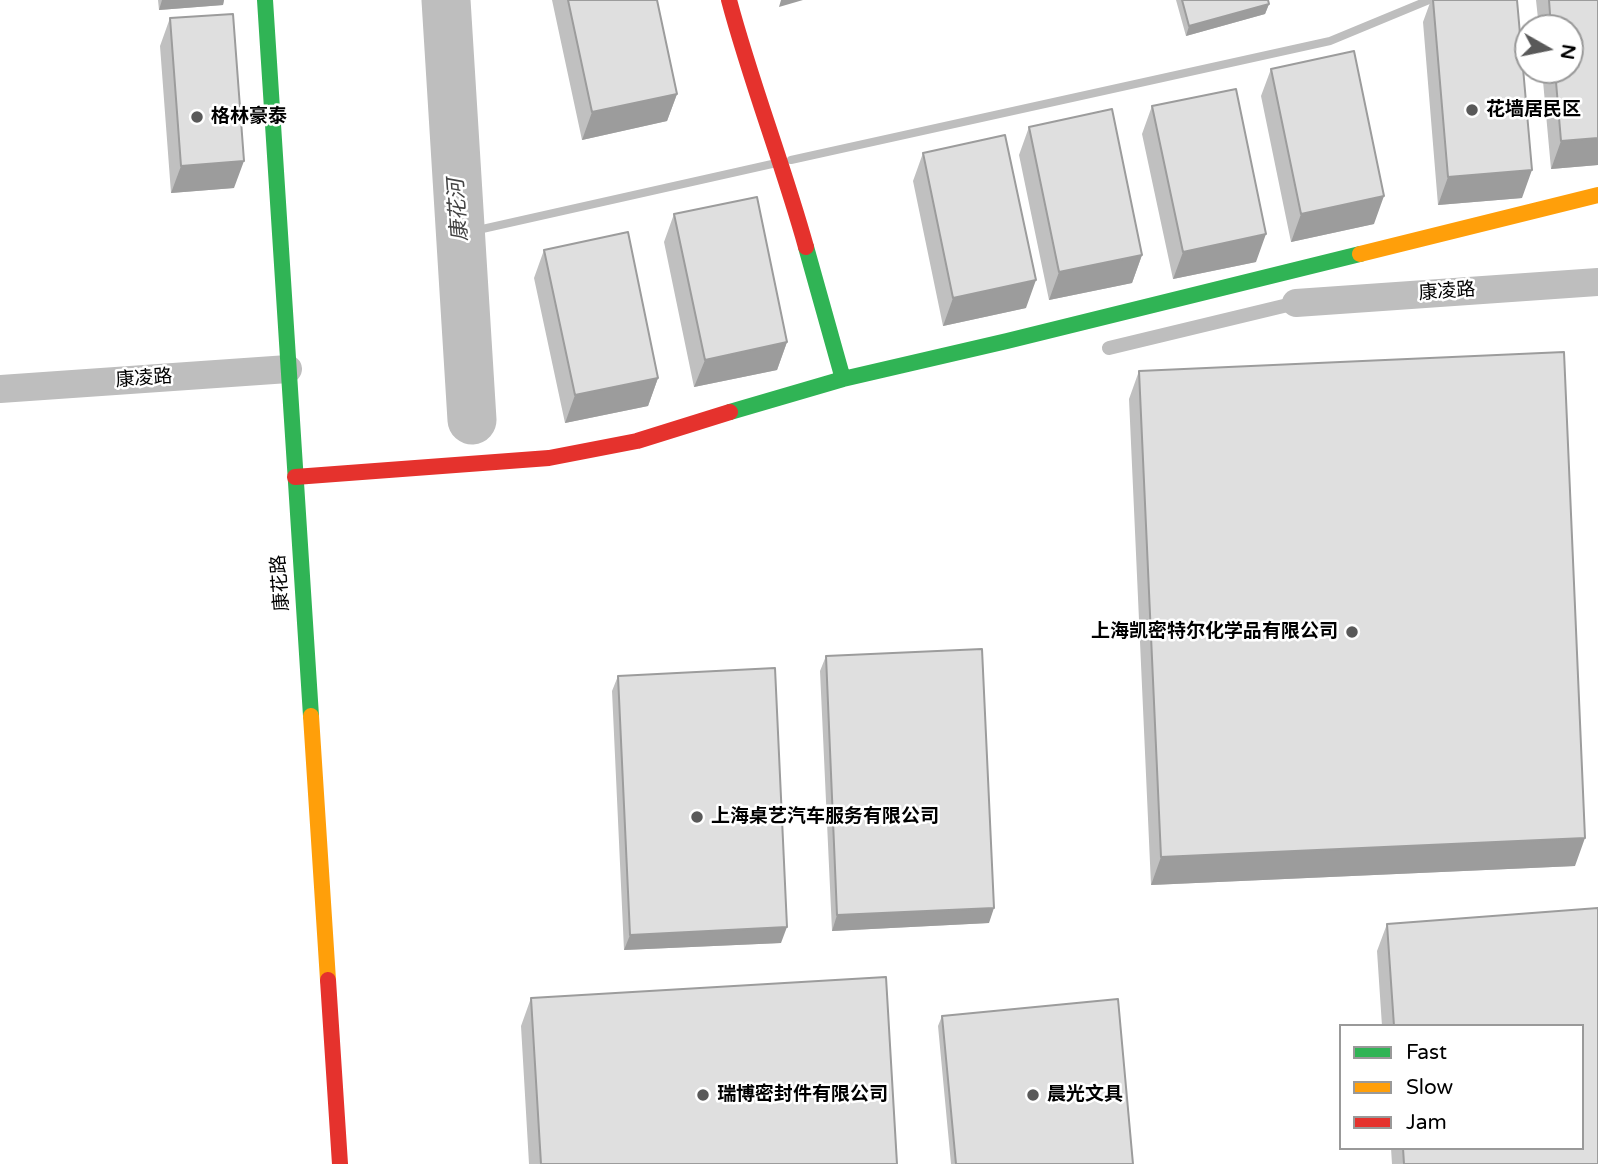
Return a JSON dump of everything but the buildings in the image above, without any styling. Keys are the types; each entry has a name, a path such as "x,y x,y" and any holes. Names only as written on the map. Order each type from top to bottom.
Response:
{"street":[{"name":"康花路","path":"264,0 340,1164"},
{"path":"729,0 793,199 843,379"},
{"path":"295,477 550,458 593,450 637,440 843,379 1598,195"},
{"name":"康凌路","path":"1296,303 1598,282"},
{"name":"康凌路","path":"0,389 288,369"}],"lane":[{"path":"1109,348 1296,303"}],"waterway":[{"name":"康花河","path":"446,0 472,420"},
{"path":"791,160 1330,41 1429,0"},
{"path":"460,234 772,164"}],"traffic: fast":[{"path":"265,0 311,716"},
{"path":"806,247 843,379"},
{"path":"730,412 843,379 1360,254"}],"traffic: slow":[{"path":"1360,254 1598,195"},
{"path":"311,716 328,980"}],"traffic: jam":[{"path":"729,0 806,247"},
{"path":"295,477 549,458 637,441 730,412"},
{"path":"328,980 340,1164"}],"place":[{"name":"花墙居民区","path":"1472,110"},
{"name":"格林豪泰","path":"197,117"},
{"name":"上海凯密特尔化学品有限公司","path":"1352,632"},
{"name":"上海桌艺汽车服务有限公司","path":"697,817"},
{"name":"瑞博密封件有限公司","path":"703,1095"},
{"name":"晨光文具","path":"1033,1095"}]}
